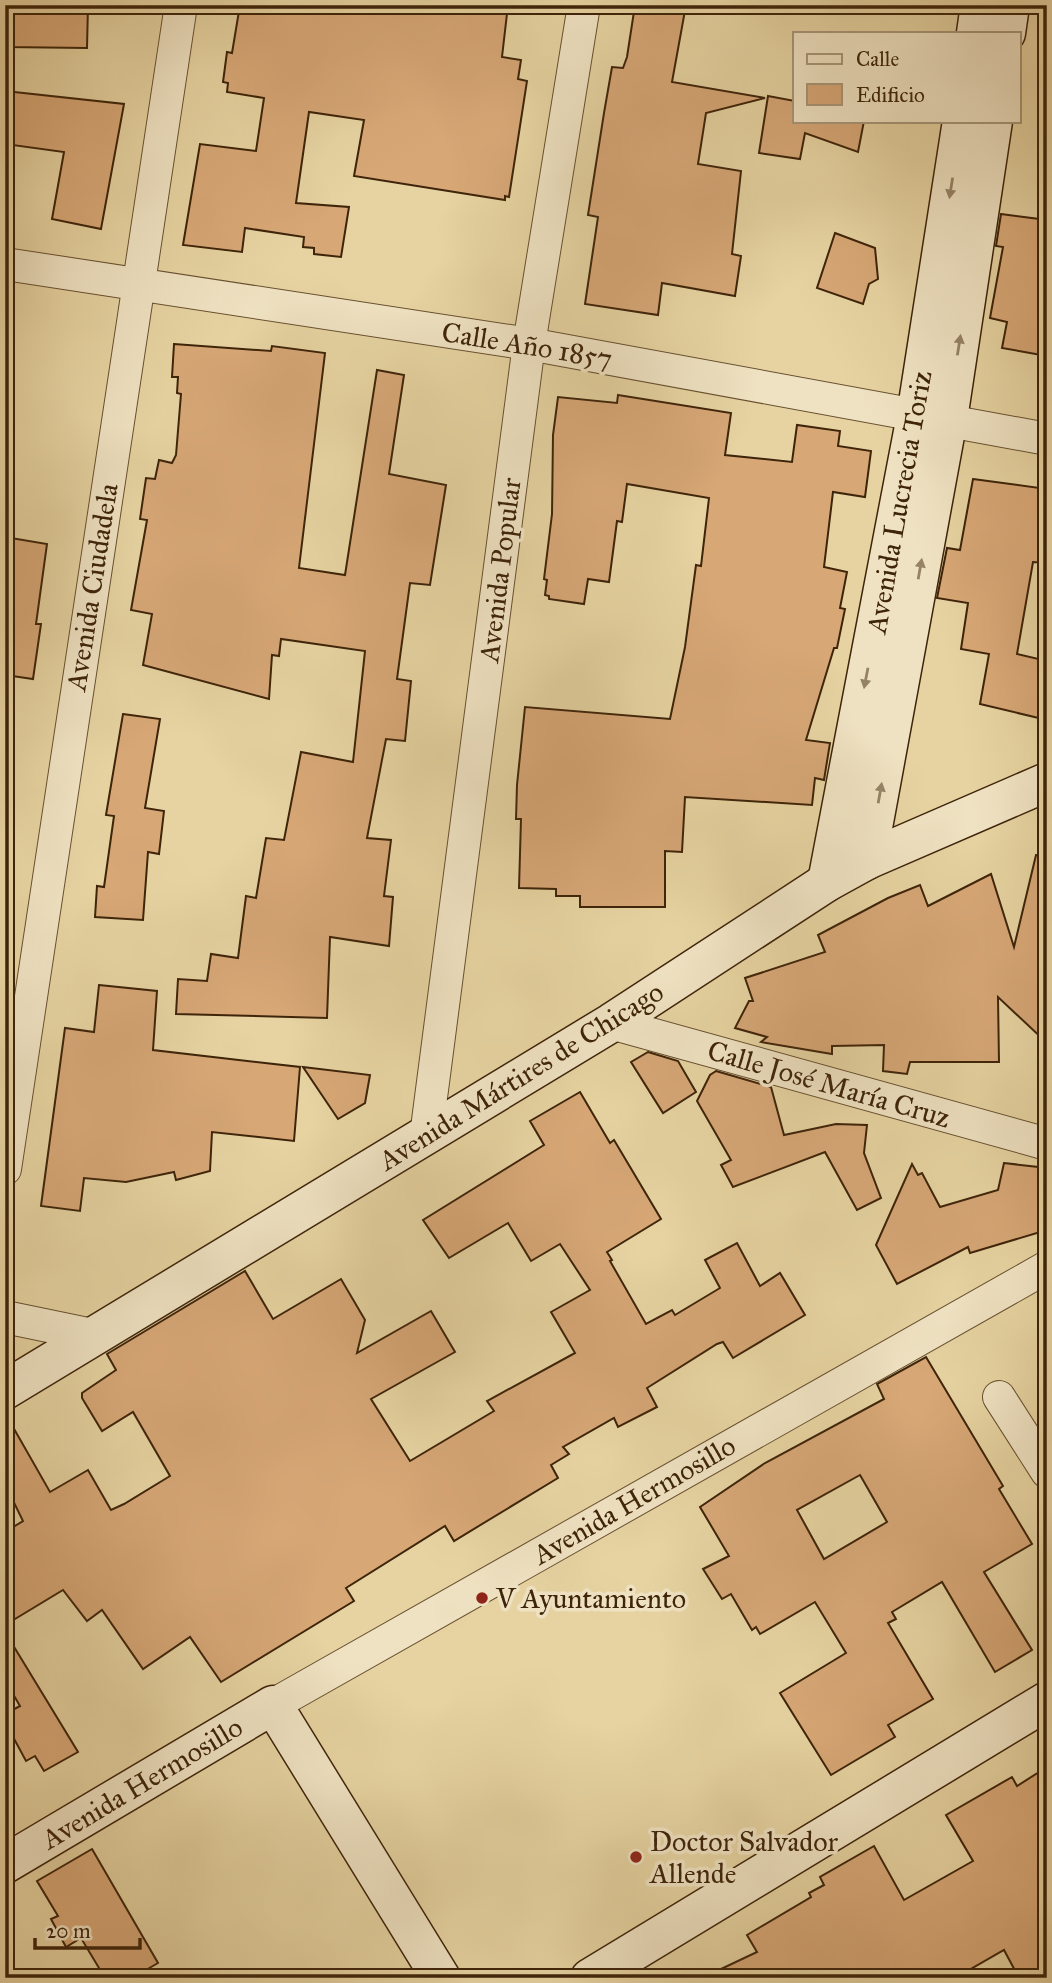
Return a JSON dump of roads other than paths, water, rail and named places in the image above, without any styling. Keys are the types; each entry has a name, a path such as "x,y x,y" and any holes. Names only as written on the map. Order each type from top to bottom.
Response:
{"street":[{"name":"Avenida Ciudadela","path":"5,1168 181,5"},
{"name":"Avenida Popular","path":"426,1136 529,344 584,5"},
{"path":"975,32 980,5"},
{"path":"1006,32 1010,5"},
{"name":"Avenida Lucrecia Toriz","path":"867,860 932,417 962,122"},
{"name":"Avenida Lucrecia Toriz","path":"827,882 932,417 993,122"},
{"name":"Calle Año 1857","path":"5,264 529,344 1047,439"},
{"name":"Avenida Mártires de Chicago","path":"5,1390 611,1023 827,882 867,860 1047,782"},
{"name":"Calle José María Cruz","path":"611,1023 1042,1135"},
{"name":"Avenida Hermosillo","path":"5,1864 273,1705 1047,1267"},
{"path":"5,1317 97,1336"},
{"path":"999,1397 1047,1472"},
{"path":"590,1978 1047,1701"},
{"path":"273,1705 441,1978"}],"place":[{"name":"V Ayuntamiento","path":"482,1598"},
{"name":"Doctor Salvador Allende","path":"636,1857"}]}
